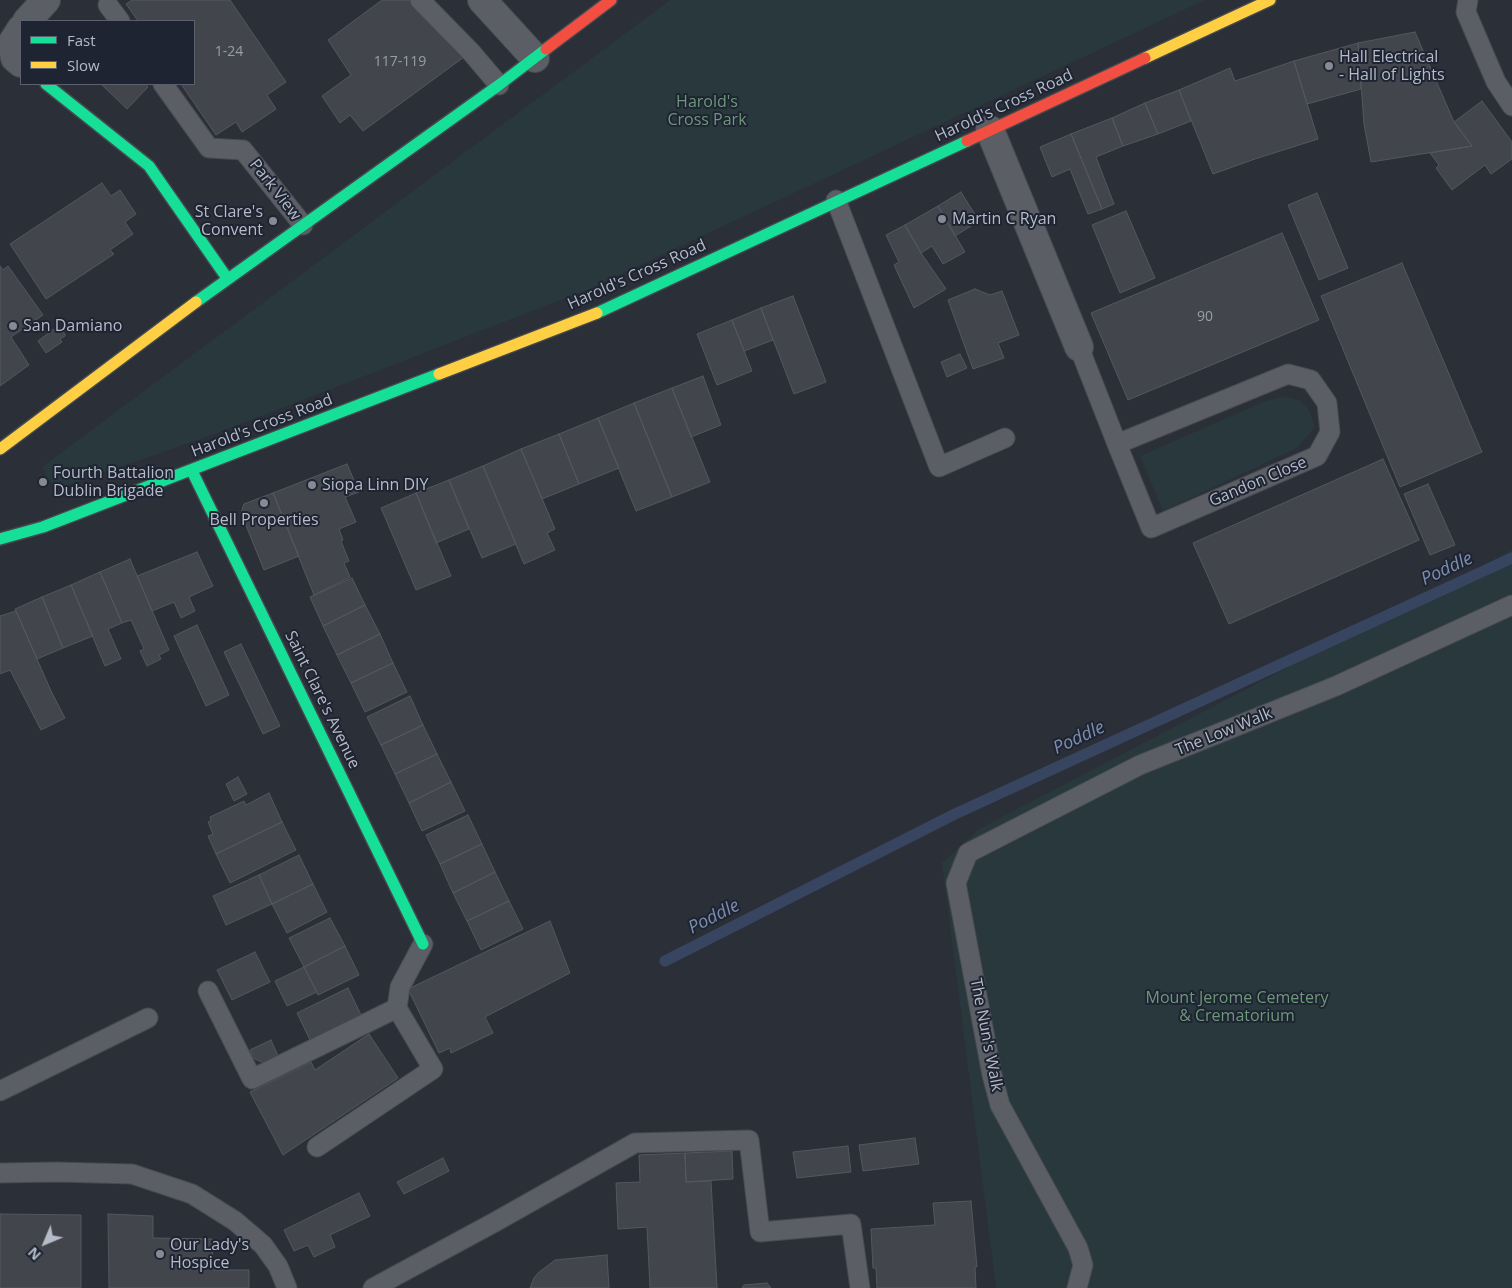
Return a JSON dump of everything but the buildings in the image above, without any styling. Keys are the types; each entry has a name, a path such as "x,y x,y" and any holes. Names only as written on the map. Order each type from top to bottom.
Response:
{"main road":[{"path":"0,449 227,278 499,85 610,0"},
{"name":"Harold's Cross Road","path":"0,539 43,528 602,311 836,200 1270,0"},
{"path":"47,85 149,166 227,278"},
{"name":"Saint Clare's Avenue","path":"192,470 423,944"}],"street":[{"path":"31,20 46,0"},
{"path":"482,0 535,58"},
{"name":"Gandon Close","path":"990,130 1079,347"}],"lane":[{"path":"420,0 471,52 499,85"},
{"path":"1468,0 1466,12 1496,82 1512,106"},
{"path":"108,5 119,20"},
{"name":"Park View","path":"164,85 208,148 243,150 303,225"},
{"path":"836,200 939,466 1005,438"},
{"name":"Gandon Close","path":"1079,347 1117,444 1151,528 1317,456 1330,432 1327,403 1310,380 1288,374 1117,444"},
{"name":"The Low Walk","path":"956,882 968,853 1132,770 1336,686 1512,605"},
{"name":"The Nun's Walk","path":"956,882 992,1075 1000,1105 1078,1248 1083,1265 1077,1288"},
{"path":"317,1147 433,1069 397,1008 400,987 423,944"},
{"path":"208,990 252,1078 397,1008"},
{"path":"0,1091 148,1018"},
{"path":"373,1288 635,1143 749,1140 760,1232 851,1224 860,1288"},
{"path":"0,1173 132,1174 192,1194 235,1221 263,1245 278,1266 287,1288"}],"green space":[{"name":"Harold's Cross Park","path":"670,0 1205,0 589,289 220,432 54,490 42,467"},
{"path":"1282,396 1299,400 1309,410 1315,427 1297,448 1163,511 1140,456 1263,402"},
{"name":"Mount Jerome Cemetery & Crematorium","path":"1512,550 1512,1288 996,1288 942,863 979,829"}],"waterway":[{"name":"Poddle","path":"665,961 955,814 1512,558"}],"traffic: fast":[{"path":"196,302 499,85 546,49"},
{"path":"47,85 149,166 227,278"},
{"path":"597,313 967,141"},
{"path":"0,539 43,527 439,374"},
{"path":"192,471 423,944"}],"traffic: slow":[{"path":"1145,58 1270,0"},
{"path":"0,449 196,302"},
{"path":"439,374 597,313"}],"traffic: jam":[{"path":"546,49 611,0"},
{"path":"967,141 1145,58"}],"place":[{"name":"Hall Electrical - Hall of Lights","path":"1329,66"},
{"name":"Martin C Ryan","path":"942,219"},
{"name":"St Clare's Convent","path":"273,221"},
{"name":"San Damiano","path":"13,326"},
{"name":"Fourth Battalion Dublin Brigade","path":"43,482"},
{"name":"Siopa Linn DIY","path":"312,485"},
{"name":"Bell Properties","path":"264,503"},
{"name":"Our Lady's Hospice","path":"160,1254"}]}
